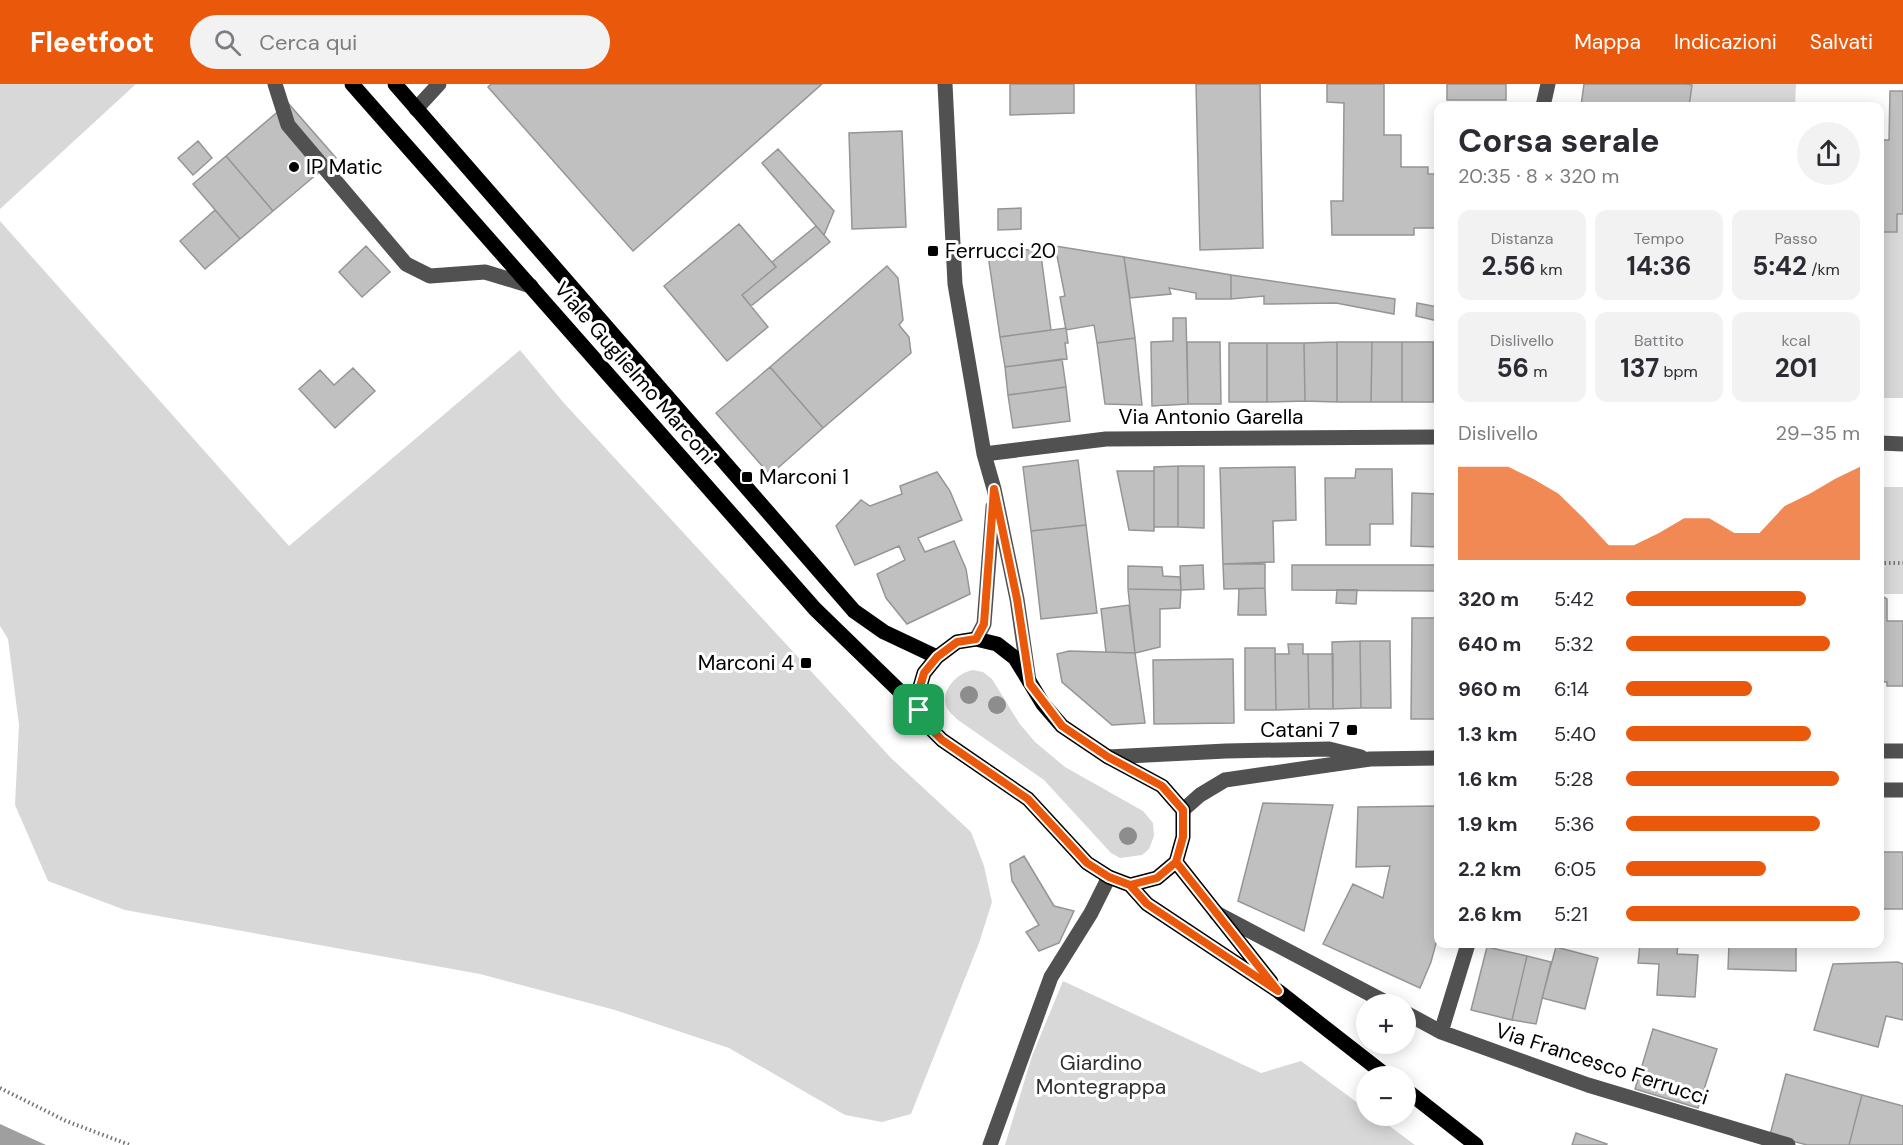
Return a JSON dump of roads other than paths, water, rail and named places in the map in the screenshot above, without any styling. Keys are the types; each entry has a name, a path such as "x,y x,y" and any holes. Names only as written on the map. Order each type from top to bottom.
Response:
{"main road":[{"name":"Viale Guglielmo Marconi","path":"352,84 815,609 919,710"},
{"name":"Viale Guglielmo Marconi","path":"394,84 854,611 884,632 937,657"},
{"path":"1130,885 1157,878 1176,862 1183,837 1183,810 1162,786 1108,757 1062,726 1030,684 1015,658 997,644 976,639 957,642 937,657 924,673 919,690 919,710 928,726 942,740 1028,799 1087,863 1109,877 1130,885 1147,904 1278,991 1374,1066"},
{"path":"1176,862 1278,991"},
{"path":"1416,1098 1476,1145"}],"street":[{"path":"274,84 288,125 406,264 430,276 485,272 531,286"},
{"path":"416,109 439,84"},
{"path":"945,84 955,284 984,454 994,489 1017,599 1030,684"},
{"path":"1544,102 1548,84"},
{"name":"Via Antonio Garella","path":"984,454 1106,439 1434,437"},
{"path":"1884,443 1903,444"},
{"path":"976,639 984,624 994,489"},
{"path":"1108,757 1329,749 1370,759"},
{"path":"1884,751 1903,751"},
{"path":"1183,810 1200,795 1225,780 1370,759 1434,758"},
{"path":"1884,790 1903,790"},
{"path":"990,1145 1051,977 1091,913 1109,877"},
{"path":"1215,913 1370,994"},
{"path":"1441,1032 1467,948"},
{"name":"Via Francesco Ferrucci","path":"1416,1018 1441,1032 1588,1085 1788,1145"}],"place":[{"name":"IP Matic","path":"294,167"},
{"name":"Ferrucci 20","path":"933,251"},
{"name":"Marconi 1","path":"747,477"},
{"name":"Marconi 4","path":"806,663"},
{"name":"Catani 7","path":"1352,730"}],"park label":[{"name":"Giardino Montegrappa","path":"1101,1075"}]}
